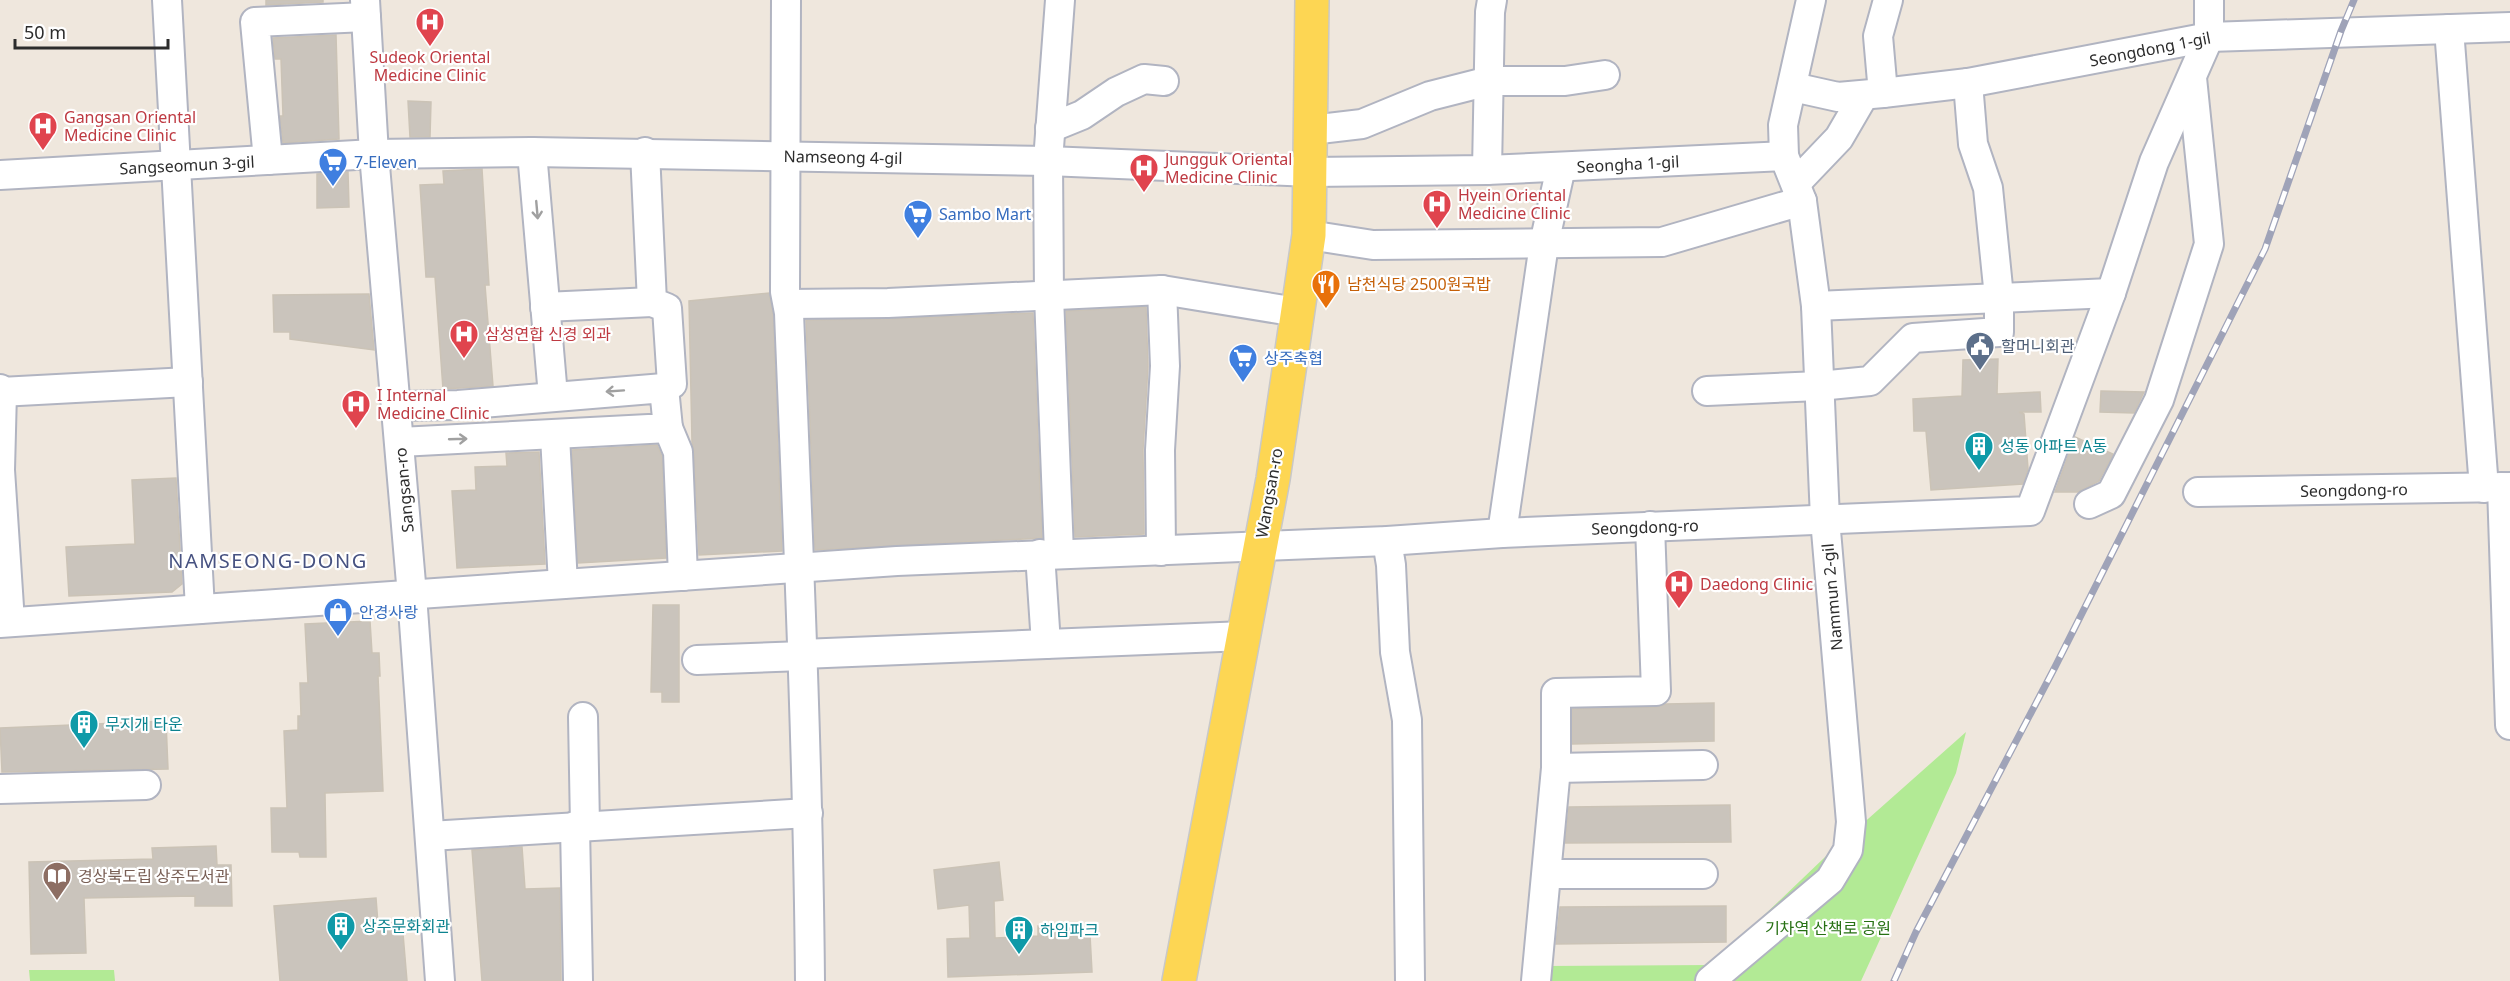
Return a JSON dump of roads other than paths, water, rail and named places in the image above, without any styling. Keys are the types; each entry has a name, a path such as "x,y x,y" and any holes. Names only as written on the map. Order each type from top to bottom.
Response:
{"main road":[{"name":"Wangsan-ro","path":"1179,981 1261,545 1309,234 1312,0"}],"street":[{"path":"167,0 200,609"},
{"path":"786,0 785,292 788,304 808,813 810,981"},
{"path":"1046,644 1049,553 1048,161 1060,0"},
{"path":"1487,170 1492,0"},
{"path":"1784,156 1783,125 1811,0"},
{"path":"1309,234 1373,245 1662,242 1799,192 1873,94 1878,36 1888,0"},
{"path":"1816,306 2110,293 2154,162 2209,37 2210,0"},
{"path":"268,160 255,22 365,9"},
{"name":"Sangsan-ro","path":"365,9 374,154 412,595 440,981"},
{"name":"Seongdong 1-gil","path":"1793,87 1838,97 1873,94 1968,82 2209,37 2510,27"},
{"path":"2449,29 2499,487 2510,725"},
{"path":"1311,130 1362,124 1430,96 1489,81 1565,81 1605,75"},
{"path":"2089,504 2110,494 2159,400 2209,244 2192,78"},
{"path":"1050,128 1082,115 1116,92 1144,80 1164,81"},
{"path":"1707,391 1819,386 1870,381 1913,338 1999,332 1999,297 1988,188 1972,144 1968,82"},
{"path":"532,152 553,396"},
{"path":"645,152 652,302"},
{"name":"Namseong 4-gil","path":"374,154 645,152 1048,161 1311,172"},
{"name":"Sangseomun 3-gil","path":"0,175 374,154"},
{"name":"Seongha 1-gil","path":"1311,172 1487,170 1784,156"},
{"name":"Nammun 2-gil","path":"1710,981 1830,880 1848,850 1851,822 1826,519 1816,306 1799,192 1784,156"},
{"path":"1502,533 1544,244 1561,167"},
{"path":"788,304 888,303 1161,290 1297,312"},
{"path":"1161,290 1165,366 1160,450 1161,551"},
{"name":"Seongdong-ro","path":"5,622 799,567 1049,553 1161,551 1650,526 2030,511 2110,293"},
{"path":"396,406 458,405 664,388 672,384 667,308 652,302 545,307"},
{"path":"5,622 0,470 1,391 188,382"},
{"path":"664,388 668,428 678,452 683,576"},
{"path":"399,442 555,436 668,428"},
{"path":"555,436 562,584"},
{"name":"Seongdong-ro","path":"2198,492 2499,487"},
{"path":"1536,981 1556,768 1556,693 1656,691 1650,526"},
{"path":"1387,541 1391,565 1395,652 1407,720 1410,981"},
{"path":"697,660 1245,636"},
{"path":"578,981 584,717"},
{"path":"1556,768 1704,765"},
{"path":"0,789 146,785"},
{"path":"430,836 808,813"},
{"path":"1547,874 1703,874"}],"railway":[{"path":"1894,981 1916,932 2055,667 2265,249 2341,31 2354,0"}],"place":[{"name":"Sudeok Oriental Medicine Clinic","path":"430,48"},
{"name":"Gangsan Oriental Medicine Clinic","path":"43,152"},
{"name":"7-Eleven","path":"333,188"},
{"name":"Jungguk Oriental Medicine Clinic","path":"1144,194"},
{"name":"Hyein Oriental Medicine Clinic","path":"1437,230"},
{"name":"Sambo Mart","path":"918,240"},
{"name":"남천식당 2500원국밥","path":"1326,310"},
{"name":"삼성연합 신경 외과","path":"464,360"},
{"name":"할머니회관","path":"1980,372"},
{"name":"상주축협","path":"1243,384"},
{"name":"I Internal Medicine Clinic","path":"356,430"},
{"name":"성동 아파트 A동","path":"1979,472"},
{"name":"Daedong Clinic","path":"1679,610"},
{"name":"안경사랑","path":"338,638"},
{"name":"무지개 타운","path":"84,750"},
{"name":"경상북도립 상주도서관","path":"57,902"},
{"name":"상주문화회관","path":"341,952"},
{"name":"하임파크","path":"1019,956"}],"district":[{"name":"NAMSEONG-DONG","path":"268,560"}],"park label":[{"name":"기차역 산책로 공원","path":"1828,928"}]}
